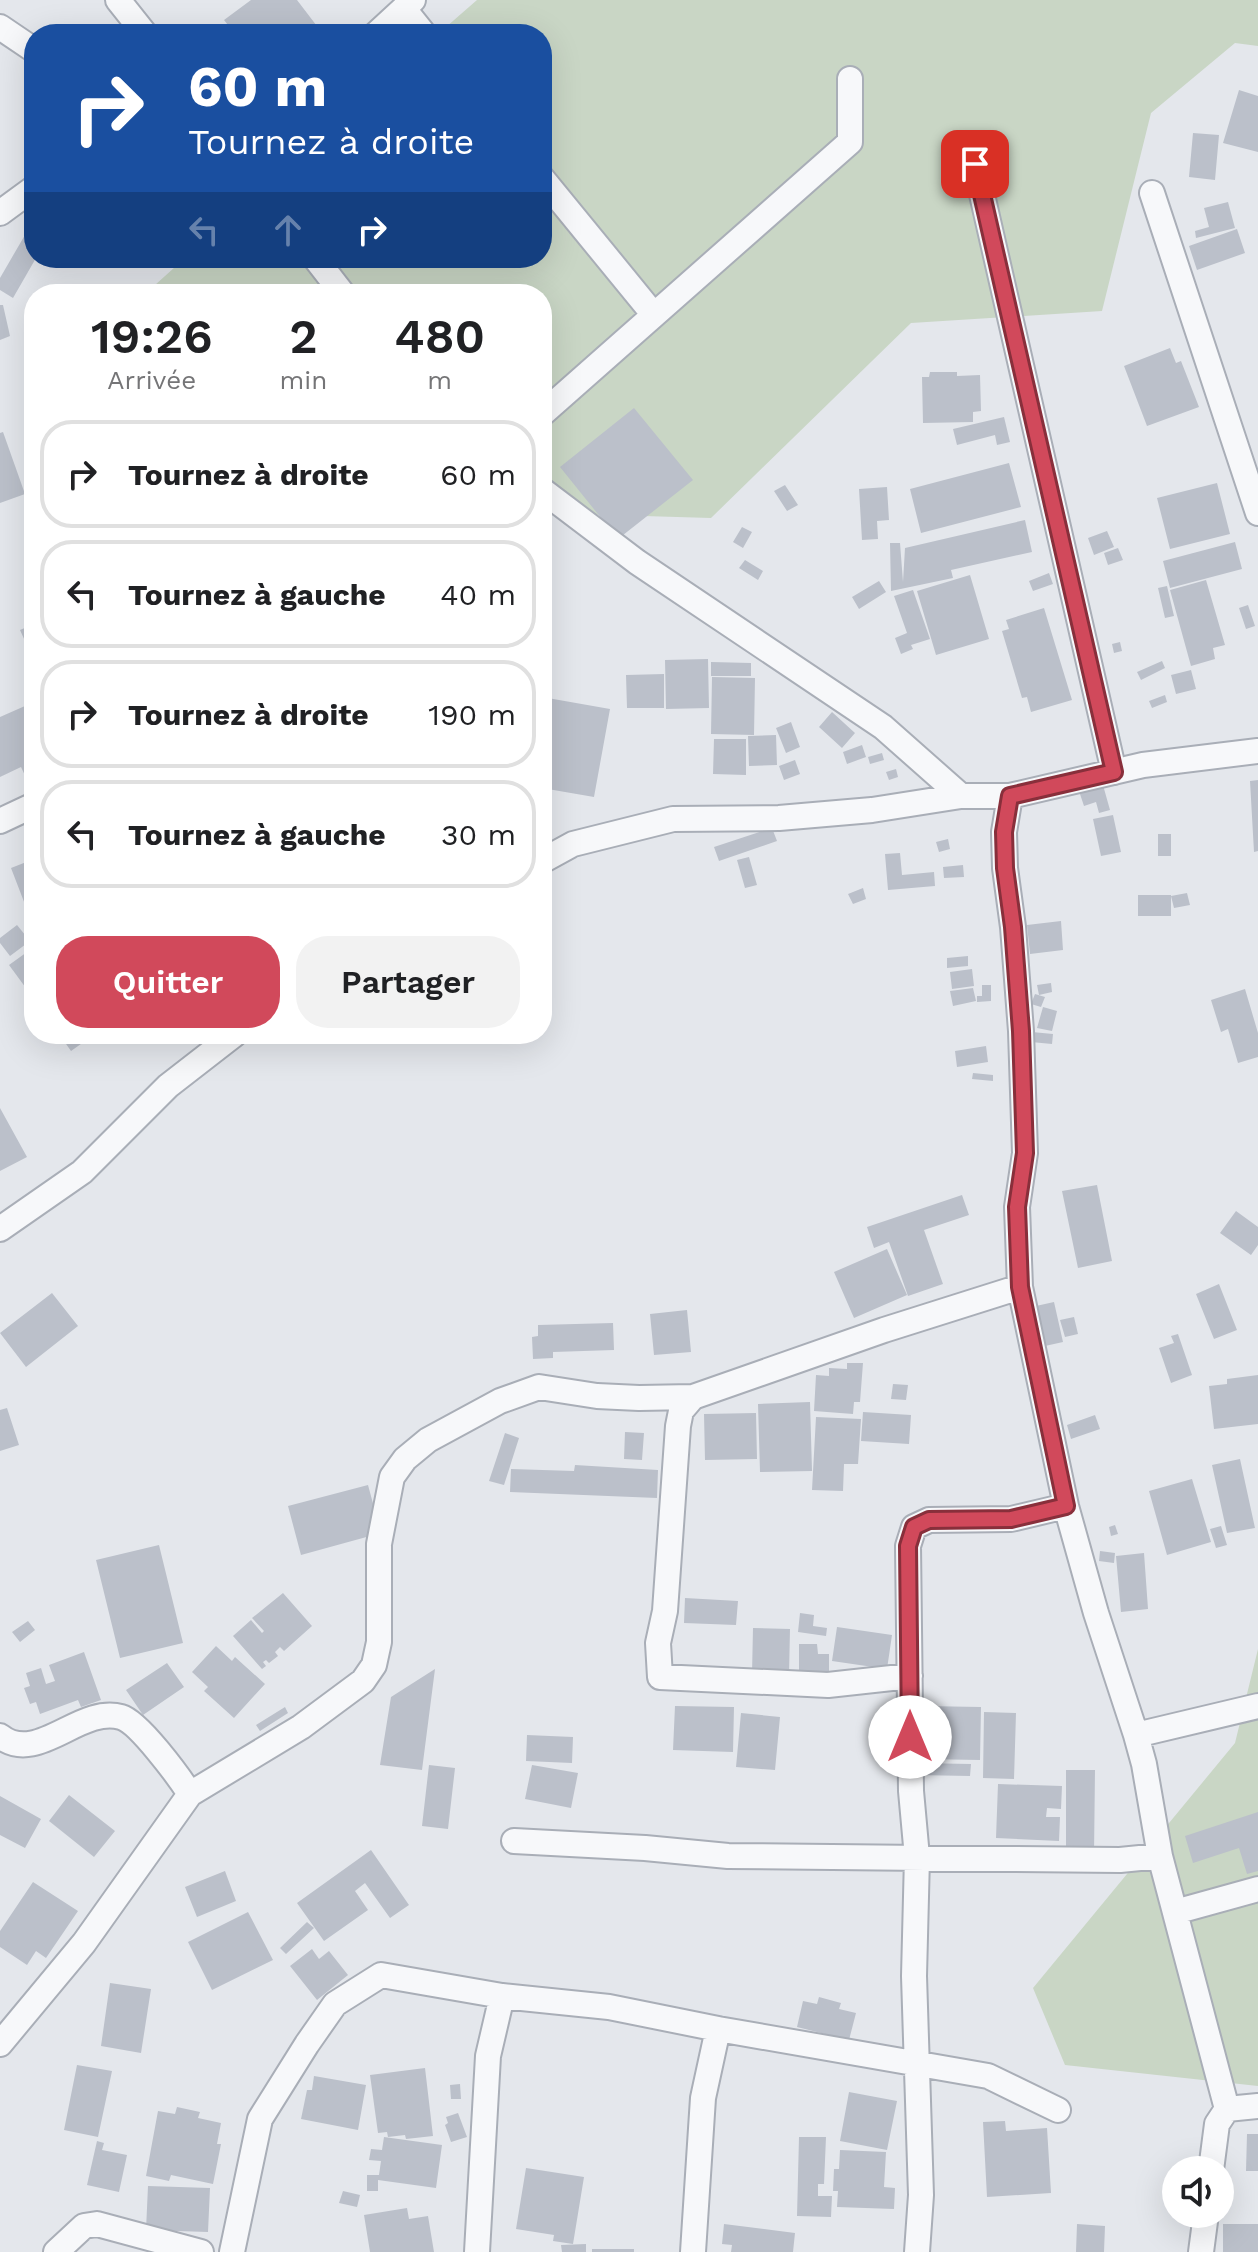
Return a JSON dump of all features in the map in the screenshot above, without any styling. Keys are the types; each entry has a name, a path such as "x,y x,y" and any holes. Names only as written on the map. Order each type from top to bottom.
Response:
{"street":[{"path":"118,0 137,24"},
{"path":"387,24 408,5 418,24"},
{"path":"0,27 24,43"},
{"path":"552,405 850,142 850,79"},
{"path":"975,164 1114,772"},
{"path":"552,190 654,315"},
{"path":"1152,193 1258,513"},
{"path":"0,213 24,195"},
{"path":"323,268 335,284"},
{"path":"552,498 637,562 883,727 961,796"},
{"path":"552,856 573,844 673,819 779,818 841,813 961,796 1010,796 1143,765 1258,751"},
{"path":"1010,796 1004,832 1005,868 1021,1031 1025,1153 1017,1207 1020,1287 1066,1506 1096,1613 1136,1735 1160,1856 1227,2109 1217,2124 1213,2156"},
{"path":"0,821 24,810"},
{"path":"0,1229 82,1172 168,1086 222,1044"},
{"path":"0,2044 84,1943 190,1794 301,1727 363,1681 374,1665 379,1642 379,1544 392,1477 405,1459 428,1440 500,1401 539,1387 625,1397 693,1397 884,1330 1020,1287"},
{"path":"693,1397 681,1411 678,1426 665,1611 658,1643 660,1677 828,1685 910,1676"},
{"path":"917,2252 921,2195 914,1976 917,1857 911,1791 908,1546 914,1527 929,1520 1011,1519 1066,1506"},
{"path":"1136,1735 1258,1706"},
{"path":"0,1736 11,1744 27,1745 88,1720 107,1716 124,1718 170,1763 190,1794"},
{"path":"514,1841 728,1856 1120,1860 1160,1856"},
{"path":"1175,1912 1258,1889"},
{"path":"232,2252 260,2119 335,2004 381,1975 502,1996 609,2007 988,2076 1058,2110"},
{"path":"477,2252 488,2056 502,1996"},
{"path":"693,2252 703,2098 718,2029"},
{"path":"1227,2109 1258,2106"},
{"path":"56,2252 84,2226 97,2224 201,2252"},
{"path":"1201,2252 1204,2228"}],"green space":[{"path":"477,0 1258,0 1258,46 1235,43 1151,113 1102,311 911,323 711,518 552,513 552,284 156,284 174,268 552,268 552,24 449,24"},
{"path":"1258,1649 1258,2086 1065,2065 1033,1988 1235,1743"}],"building":[{"path":"251,0 297,0 315,24 227,24 224,20"},
{"path":"1239,90 1258,96 1258,152 1223,143"},
{"path":"1193,133 1219,135 1215,180 1189,177"},
{"path":"1228,202 1235,228 1196,238 1195,231 1209,227 1204,208"},
{"path":"1237,229 1245,253 1197,270 1189,246"},
{"path":"24,237 24,268 30,268 13,298 0,290 0,278"},
{"path":"0,305 3,305 10,336 0,340"},
{"path":"1170,348 1176,363 1181,361 1199,407 1147,426 1124,366"},
{"path":"930,372 980,375 981,411 973,412 973,422 923,423 922,377 929,377"},
{"path":"634,408 693,480 618,539 560,467"},
{"path":"1004,417 1010,442 997,445 995,435 957,445 953,429"},
{"path":"3,432 24,494 0,503 0,433"},
{"path":"1009,463 1021,507 921,533 910,489"},
{"path":"1217,483 1230,534 1170,549 1157,498"},
{"path":"785,485 798,505 787,511 774,491"},
{"path":"887,487 889,520 877,521 878,539 862,540 859,489"},
{"path":"1025,520 1032,552 951,570 953,578 891,591 890,543 900,543 903,582 905,548"},
{"path":"742,527 752,532 743,548 733,542"},
{"path":"1107,531 1114,547 1094,555 1088,538"},
{"path":"1235,542 1242,569 1170,588 1163,561"},
{"path":"1118,548 1123,560 1108,565 1104,553"},
{"path":"745,560 763,571 758,580 739,568"},
{"path":"1049,573 1053,584 1033,591 1029,581"},
{"path":"970,575 989,639 936,655 917,591"},
{"path":"1206,580 1225,645 1213,648 1215,659 1191,666 1170,590"},
{"path":"879,581 886,592 859,609 852,597"},
{"path":"1167,586 1174,616 1165,618 1158,588"},
{"path":"913,590 930,639 911,645 913,649 901,654 895,638 907,633 894,596"},
{"path":"1248,605 1255,626 1246,629 1239,608"},
{"path":"1044,608 1072,700 1031,712 1027,697 1022,698 1002,631 1009,629 1006,620"},
{"path":"1120,642 1122,651 1114,653 1112,644"},
{"path":"708,659 709,708 666,709 665,660"},
{"path":"1162,661 1165,668 1141,680 1137,672"},
{"path":"711,662 751,663 751,676 711,676"},
{"path":"1191,670 1196,689 1176,694 1171,675"},
{"path":"664,674 664,708 627,708 626,675"},
{"path":"712,677 755,678 754,735 711,734"},
{"path":"1165,695 1167,702 1152,708 1149,701"},
{"path":"552,699 610,709 594,797 552,790"},
{"path":"24,706 24,773 21,767 0,777 0,717"},
{"path":"832,712 855,733 842,748 819,727"},
{"path":"791,722 800,747 786,753 776,728"},
{"path":"776,735 777,765 749,766 748,736"},
{"path":"714,739 746,739 746,775 713,774"},
{"path":"862,745 866,757 847,764 843,752"},
{"path":"882,753 884,760 870,764 868,757"},
{"path":"795,760 800,774 784,780 779,766"},
{"path":"896,769 898,777 889,780 886,772"},
{"path":"1101,778 1110,810 1099,813 1096,802 1084,806 1077,785"},
{"path":"1258,780 1258,851 1254,852 1250,781"},
{"path":"1113,815 1121,852 1101,856 1093,819"},
{"path":"772,828 777,841 719,861 714,847"},
{"path":"1158,834 1171,834 1171,856 1158,856"},
{"path":"948,839 950,849 939,852 936,842"},
{"path":"900,853 902,875 934,872 935,886 888,890 885,854"},
{"path":"749,857 757,885 745,888 737,860"},
{"path":"24,863 24,902 11,868"},
{"path":"963,865 964,877 944,878 943,867"},
{"path":"863,888 866,899 853,904 848,894"},
{"path":"1187,893 1190,905 1174,908 1171,896"},
{"path":"1138,895 1171,895 1171,916 1138,916"},
{"path":"1061,921 1063,950 1030,954 1027,925"},
{"path":"17,925 24,934 24,946 10,956 0,943 0,938"},
{"path":"24,954 24,985 9,965"},
{"path":"968,956 968,966 947,968 947,958"},
{"path":"972,969 974,986 952,989 950,972"},
{"path":"1051,983 1052,992 1039,995 1037,985"},
{"path":"982,985 991,985 991,1001 977,1002 977,996 982,996"},
{"path":"973,988 976,1001 953,1006 950,991"},
{"path":"1245,989 1258,1033 1258,1057 1238,1063 1228,1029 1221,1032 1211,1000"},
{"path":"1035,994 1045,997 1041,1007 1031,1004"},
{"path":"1043,1007 1057,1011 1052,1031 1037,1028"},
{"path":"1032,1032 1053,1034 1052,1044 1031,1042"},
{"path":"66,1044 81,1044 71,1051"},
{"path":"986,1046 988,1062 957,1067 955,1051"},
{"path":"973,1073 993,1075 993,1081 972,1079"},
{"path":"0,1108 27,1157 0,1171"},
{"path":"1097,1185 1112,1261 1078,1268 1062,1191"},
{"path":"962,1195 969,1215 924,1230 943,1284 908,1296 889,1242 874,1248 867,1227"},
{"path":"1236,1211 1258,1227 1258,1245 1251,1255 1220,1233"},
{"path":"887,1249 907,1295 854,1318 834,1272"},
{"path":"1219,1284 1237,1330 1214,1339 1196,1294"},
{"path":"52,1293 78,1326 26,1367 0,1333"},
{"path":"1054,1302 1063,1342 1045,1346 1036,1306"},
{"path":"687,1310 691,1352 654,1355 650,1314"},
{"path":"1074,1317 1078,1334 1065,1337 1060,1320"},
{"path":"613,1323 614,1350 553,1352 553,1358 533,1359 532,1337 538,1336 538,1325"},
{"path":"1178,1334 1192,1375 1171,1383 1159,1348 1174,1343 1171,1336"},
{"path":"847,1363 863,1363 860,1402 854,1402 853,1414 814,1411 816,1375 829,1376 829,1368 847,1369"},
{"path":"1258,1375 1258,1424 1214,1429 1209,1386 1227,1384 1227,1379"},
{"path":"893,1384 908,1385 906,1400 891,1399"},
{"path":"810,1402 812,1471 760,1472 758,1404"},
{"path":"7,1408 19,1445 0,1451 0,1410"},
{"path":"863,1412 911,1415 909,1444 861,1441"},
{"path":"756,1413 757,1459 705,1460 704,1414"},
{"path":"1095,1415 1100,1429 1071,1439 1067,1425"},
{"path":"816,1417 861,1419 858,1464 844,1464 843,1491 812,1490"},
{"path":"625,1432 644,1433 642,1460 624,1459"},
{"path":"505,1433 519,1438 504,1485 489,1481"},
{"path":"1240,1459 1255,1528 1227,1533 1212,1465"},
{"path":"575,1465 658,1470 657,1498 510,1492 511,1469 574,1471"},
{"path":"1192,1479 1211,1542 1167,1555 1149,1491"},
{"path":"368,1485 381,1533 301,1555 288,1506"},
{"path":"1115,1525 1118,1534 1111,1536 1109,1527"},
{"path":"1221,1526 1227,1545 1216,1548 1210,1529"},
{"path":"159,1545 183,1643 120,1658 96,1560"},
{"path":"1100,1551 1115,1553 1114,1563 1099,1561"},
{"path":"1144,1553 1148,1609 1121,1612 1116,1556"},
{"path":"283,1593 312,1626 284,1651 280,1647 275,1652 278,1656 269,1663 266,1660 263,1662 266,1666 262,1669 233,1636 251,1620 262,1633 264,1631 252,1618"},
{"path":"685,1598 738,1601 736,1625 684,1623"},
{"path":"800,1613 814,1615 813,1626 827,1628 826,1636 798,1632"},
{"path":"28,1621 35,1630 20,1642 12,1632"},
{"path":"837,1627 892,1635 887,1669 832,1661"},
{"path":"753,1628 790,1629 789,1675 752,1674"},
{"path":"799,1644 817,1644 818,1654 829,1654 829,1681 799,1681"},
{"path":"216,1646 232,1661 235,1657 265,1684 234,1718 204,1691 208,1687 192,1672"},
{"path":"84,1652 101,1700 81,1707 78,1700 40,1714 36,1702 30,1704 24,1688 30,1686 26,1673 41,1668 46,1684 55,1681 49,1665"},
{"path":"167,1663 184,1687 143,1715 126,1690"},
{"path":"435,1669 422,1770 380,1765 391,1697"},
{"path":"675,1706 734,1707 733,1752 673,1750"},
{"path":"924,1706 981,1707 980,1760 923,1759"},
{"path":"285,1707 288,1713 260,1731 256,1725"},
{"path":"984,1712 1016,1713 1014,1779 983,1778"},
{"path":"741,1713 780,1717 775,1770 736,1767"},
{"path":"527,1735 573,1737 572,1763 526,1761"},
{"path":"917,1763 971,1764 970,1776 916,1775"},
{"path":"429,1765 455,1768 448,1829 422,1826"},
{"path":"532,1765 578,1773 571,1808 525,1799"},
{"path":"1066,1770 1095,1770 1094,1855 1066,1855"},
{"path":"998,1784 1062,1786 1061,1809 1047,1808 1046,1817 1060,1817 1059,1841 996,1838"},
{"path":"69,1795 115,1831 94,1857 49,1821"},
{"path":"0,1796 41,1819 25,1848 0,1835"},
{"path":"1258,1812 1258,1871 1247,1874 1239,1848 1193,1863 1185,1836"},
{"path":"371,1850 409,1905 390,1918 365,1883 355,1891 368,1910 324,1941 297,1903"},
{"path":"225,1871 236,1901 197,1917 185,1887"},
{"path":"33,1882 78,1911 46,1958 36,1951 27,1965 0,1947 0,1931"},
{"path":"248,1912 273,1960 212,1990 188,1942"},
{"path":"307,1922 314,1928 286,1954 280,1948"},
{"path":"312,1949 319,1959 329,1951 348,1975 317,2000 290,1966"},
{"path":"110,1983 151,1989 141,2053 101,2046"},
{"path":"819,1997 841,2003 839,2009 856,2013 849,2040 797,2027 803,2001 817,2004"},
{"path":"77,2065 112,2071 98,2137 64,2130"},
{"path":"425,2068 433,2136 406,2139 405,2135 388,2137 387,2132 378,2133 370,2075"},
{"path":"314,2076 366,2085 358,2130 301,2119 307,2090 312,2090"},
{"path":"460,2084 461,2099 451,2099 450,2085"},
{"path":"849,2092 897,2101 887,2150 840,2141"},
{"path":"177,2107 200,2112 198,2118 221,2123 217,2144 221,2144 213,2184 171,2175 169,2181 146,2176 158,2111 175,2114"},
{"path":"458,2113 467,2137 451,2142 445,2125 448,2123 446,2117"},
{"path":"1005,2121 1006,2131 1047,2128 1051,2193 987,2197 983,2122"},
{"path":"1247,2134 1258,2134 1258,2171 1246,2171"},
{"path":"384,2137 442,2145 436,2188 378,2180 378,2191 367,2191 367,2175 379,2175 381,2161 369,2160 371,2149 382,2150"},
{"path":"799,2137 826,2137 824,2184 818,2184 818,2196 832,2196 831,2217 797,2216"},
{"path":"97,2141 104,2143 102,2150 127,2155 119,2192 87,2185"},
{"path":"840,2150 886,2152 884,2187 895,2188 894,2209 837,2207 838,2191 833,2191 834,2169 839,2169"},
{"path":"526,2168 584,2177 573,2244 553,2241 554,2235 516,2229"},
{"path":"148,2186 210,2188 208,2232 146,2230"},
{"path":"343,2191 360,2195 357,2207 339,2203"},
{"path":"407,2208 409,2219 428,2216 434,2252 370,2252 364,2215"},
{"path":"724,2224 795,2233 793,2252 731,2252 732,2245 722,2244"},
{"path":"1077,2224 1105,2226 1104,2252 1076,2252"},
{"path":"1234,2224 1258,2224 1258,2252 1223,2252 1223,2228 1234,2228"},
{"path":"586,2244 586,2252 562,2252 561,2245"},
{"path":"592,2249 634,2249 634,2252 592,2252"}],"route":[{"path":"910,1737 908,1546 914,1527 929,1520 1011,1519 1066,1506 1020,1287 1017,1207 1025,1153 1021,1031 1004,832 1010,796 1114,772 975,164"}]}
